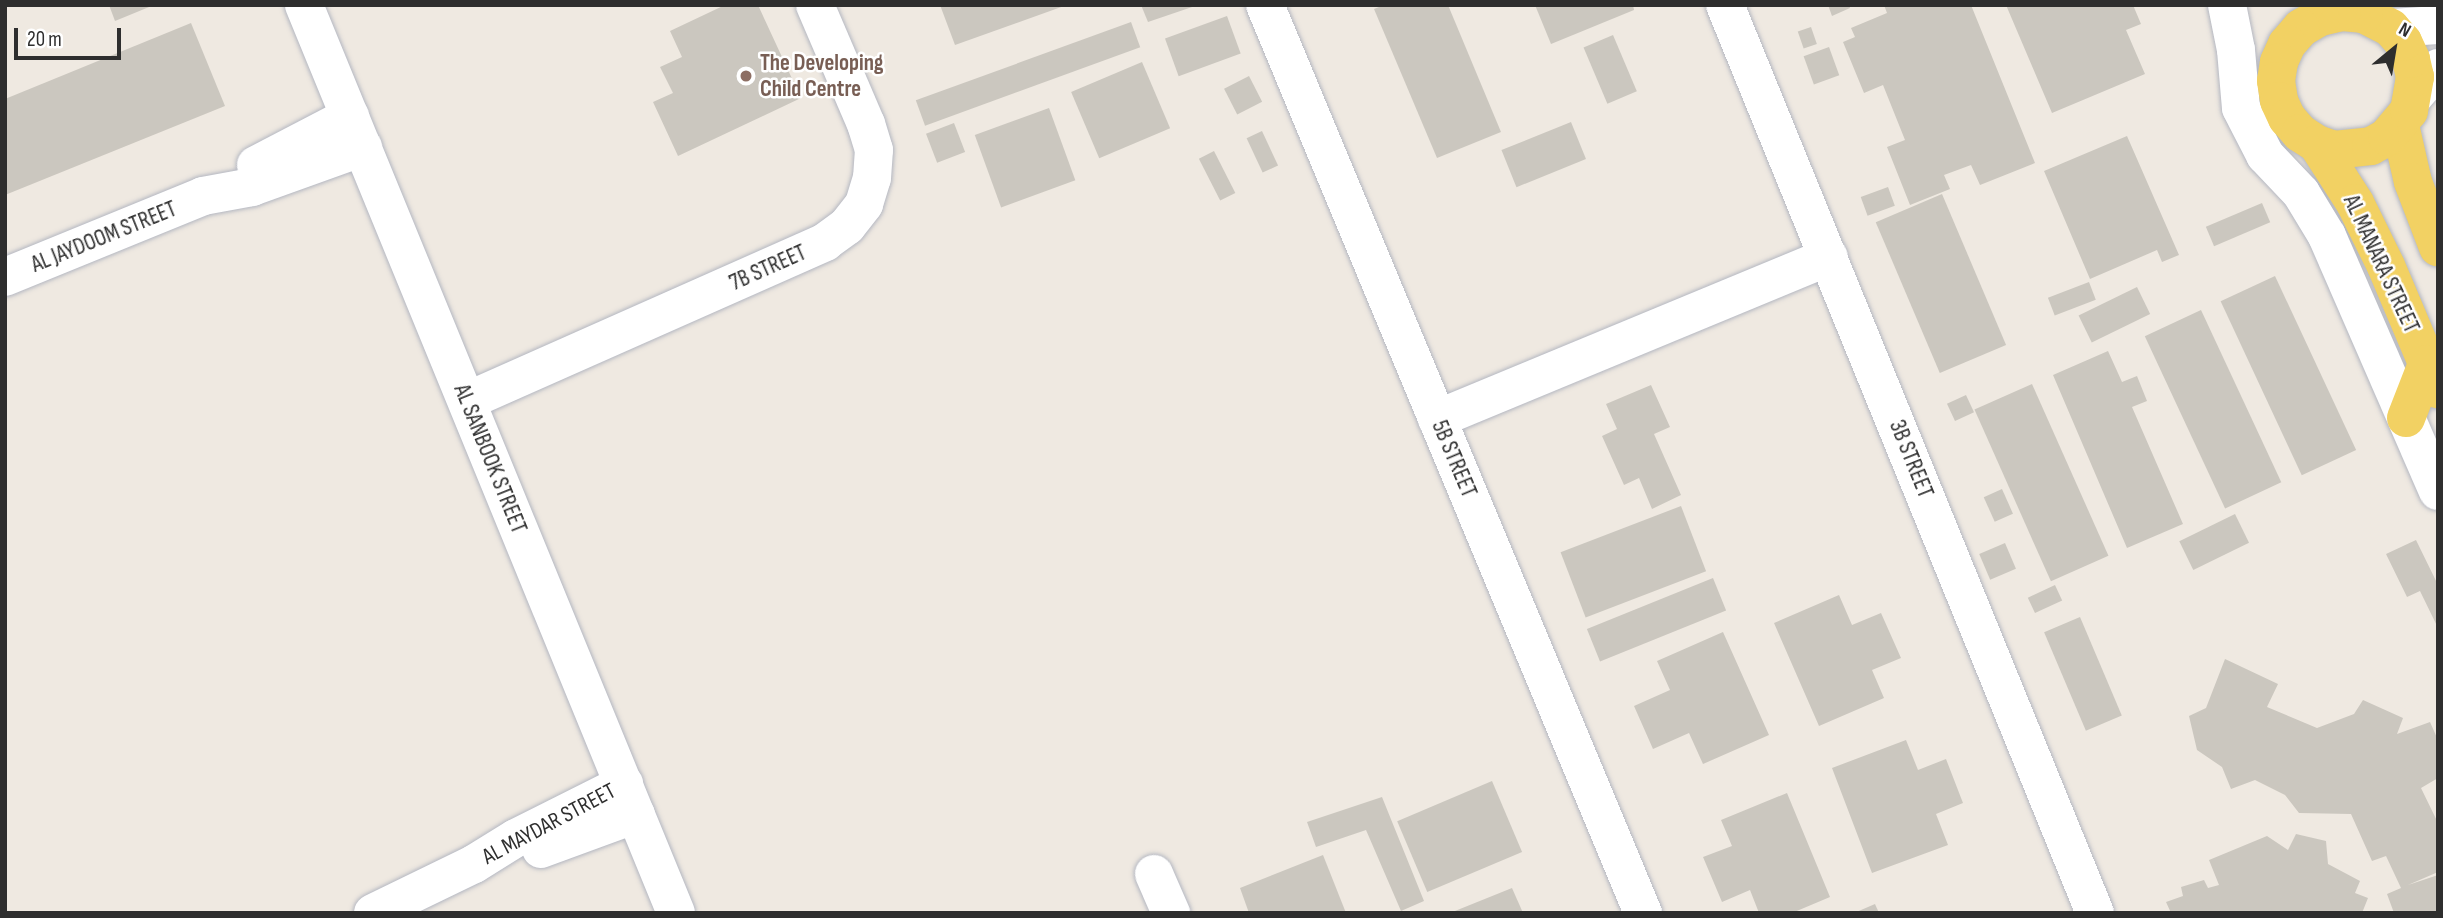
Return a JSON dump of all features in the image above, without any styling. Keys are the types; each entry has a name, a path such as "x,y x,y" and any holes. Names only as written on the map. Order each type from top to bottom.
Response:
{"main road":[{"path":"2281,5 2287,44"},
{"path":"2417,96 2387,138 2371,146 2334,150 2317,144 2300,133 2287,118 2279,101 2276,81 2279,62 2287,44 2301,28 2320,17 2342,12 2371,16 2403,42 2411,59 2417,96 2413,182 2438,247"},
{"name":"AL MANARA STREET","path":"2317,144 2371,234 2432,376"},
{"path":"2406,418 2432,376"}],"street":[{"name":"AL SANBOOK STREET","path":"304,5 677,913"},
{"name":"7B STREET","path":"467,401 825,242 847,226 864,204 873,178 874,150 866,124 816,5"},
{"name":"5B STREET","path":"1265,5 1643,913"},
{"name":"3B STREET","path":"1725,5 2095,913"},
{"path":"2227,5 2236,50 2241,108 2265,155 2301,193 2327,236 2438,491"},
{"path":"2371,16 2438,26"},
{"name":"AL JAYDOOM STREET","path":"5,277 203,196 252,187 356,132"},
{"path":"1437,419 1829,257"},
{"name":"AL MAYDAR STREET","path":"373,913 474,864 516,838 630,799"},
{"path":"1154,874 1171,913"}],"building":[{"path":"109,5 154,5 115,21"},
{"path":"725,5 758,5 801,98 678,156 653,102 673,93 660,67 682,57 670,31"},
{"path":"940,5 1064,5 1064,6 955,45"},
{"path":"1141,5 1195,5 1195,6 1148,22"},
{"path":"1384,5 1448,5 1501,132 1437,158 1374,9"},
{"path":"1535,5 1633,5 1634,10 1551,44"},
{"path":"1828,5 1849,5 1850,8 1832,16"},
{"path":"1884,5 1971,5 2035,163 1980,185 1971,165 1944,175 1950,189 1910,205 1887,147 1905,140 1883,85 1864,93 1843,42 1855,37 1851,28 1887,13"},
{"path":"2006,5 2133,5 2141,24 2126,30 2145,74 2052,113"},
{"path":"1227,16 1241,54 1179,76 1165,39"},
{"path":"1131,22 1140,47 925,126 916,100"},
{"path":"191,23 225,106 5,195 5,99"},
{"path":"1811,27 1817,44 1804,49 1798,32"},
{"path":"1613,35 1637,91 1607,104 1584,48"},
{"path":"1829,47 1839,75 1814,84 1804,56"},
{"path":"1142,62 1170,128 1099,158 1071,92"},
{"path":"1249,76 1262,102 1237,115 1224,89"},
{"path":"1049,108 1075,180 1001,207 975,135"},
{"path":"1571,122 1586,159 1516,187 1501,150"},
{"path":"954,123 965,152 937,163 926,134"},
{"path":"1262,131 1278,165 1263,173 1247,138"},
{"path":"2127,136 2179,255 2162,262 2157,250 2090,279 2044,171"},
{"path":"1214,151 1235,193 1220,201 1199,159"},
{"path":"1888,187 1895,206 1868,216 1861,197"},
{"path":"1942,194 2006,345 1940,373 1876,222"},
{"path":"2262,203 2270,222 2214,246 2206,227"},
{"path":"2275,276 2356,450 2302,475 2221,301"},
{"path":"2089,282 2096,300 2055,316 2048,298"},
{"path":"2137,287 2150,314 2092,342 2079,315"},
{"path":"2201,310 2281,482 2225,508 2145,336"},
{"path":"2108,351 2122,382 2137,376 2147,401 2132,407 2183,524 2127,548 2053,375"},
{"path":"2032,384 2108,556 2051,581 1974,410"},
{"path":"1651,385 1670,427 1654,434 1681,495 1652,509 1639,478 1624,485 1602,436 1617,429 1606,404"},
{"path":"1966,395 1974,412 1955,421 1947,404"},
{"path":"2002,489 2013,514 1995,522 1984,497"},
{"path":"1681,506 1706,571 1586,618 1561,552"},
{"path":"2235,514 2249,543 2193,570 2179,541"},
{"path":"2416,540 2438,585 2438,628 2420,591 2407,597 2386,554"},
{"path":"2005,543 2016,569 1990,580 1979,554"},
{"path":"1713,578 1726,610 1600,661 1587,629"},
{"path":"2055,585 2062,600 2035,613 2028,598"},
{"path":"1839,595 1852,625 1881,613 1901,658 1872,670 1884,698 1819,726 1774,623"},
{"path":"2080,617 2122,715 2086,731 2044,632"},
{"path":"1723,632 1769,735 1703,764 1689,733 1653,749 1634,706 1670,690 1657,661"},
{"path":"2225,659 2278,684 2267,707 2317,728 2354,714 2363,700 2403,718 2397,734 2430,722 2438,740 2438,778 2421,788 2438,823 2438,872 2408,885 2438,875 2438,913 2394,913 2387,894 2401,888 2386,856 2372,861 2351,814 2299,813 2285,795 2255,780 2231,789 2222,767 2197,750 2189,716 2206,708"},
{"path":"1906,740 1918,770 1946,759 1963,803 1936,814 1948,845 1872,873 1832,768"},
{"path":"1492,781 1522,852 1427,892 1397,821"},
{"path":"1787,793 1830,897 1792,913 1759,913 1750,890 1722,902 1703,857 1732,846 1721,820"},
{"path":"1382,797 1424,901 1401,911 1366,830 1316,847 1307,822"},
{"path":"2296,834 2326,841 2328,864 2360,881 2355,893 2368,898 2362,913 2171,913 2166,902 2183,896 2181,887 2204,880 2208,888 2219,885 2209,860 2267,836 2288,850"},
{"path":"1323,855 1346,913 1249,913 1240,888"},
{"path":"1512,888 1523,913 1450,913"},
{"path":"1875,904 1879,913 1854,913"}],"place":[{"name":"The Developing Child Centre","path":"746,76"}]}
